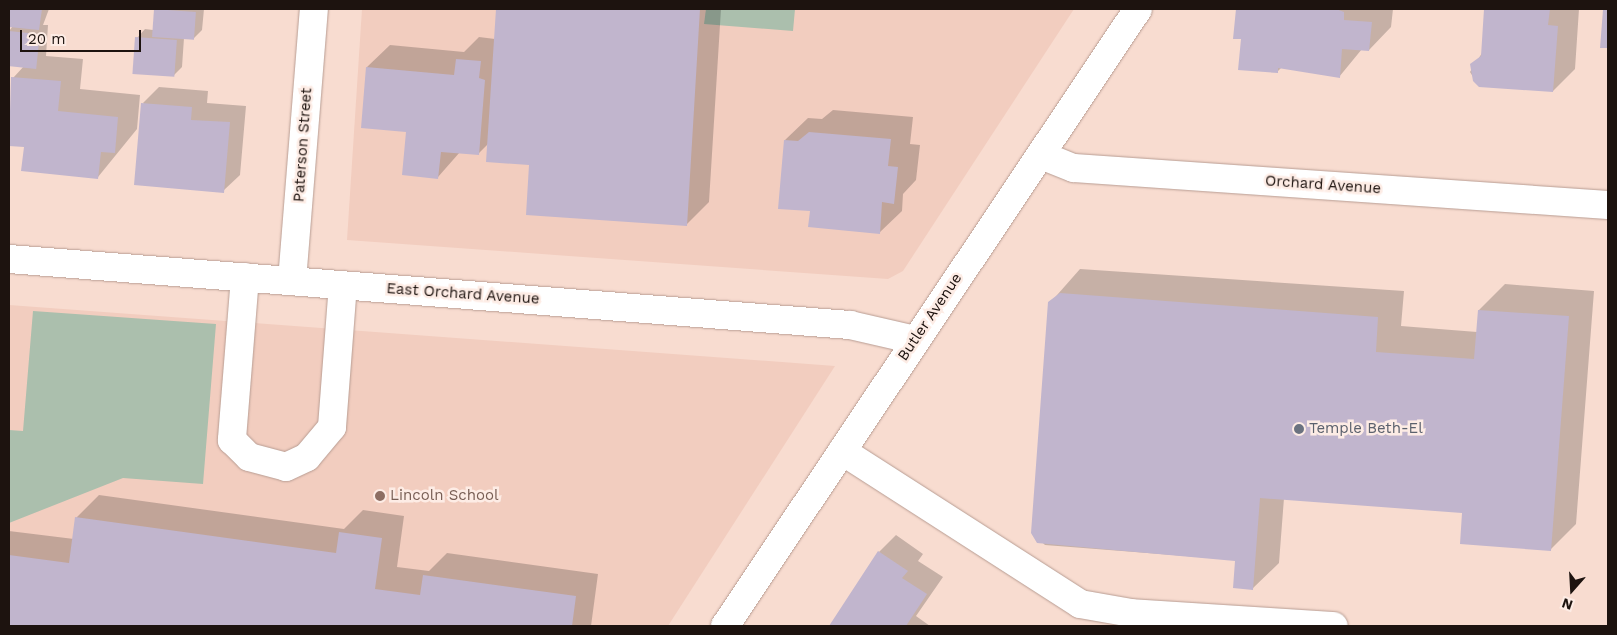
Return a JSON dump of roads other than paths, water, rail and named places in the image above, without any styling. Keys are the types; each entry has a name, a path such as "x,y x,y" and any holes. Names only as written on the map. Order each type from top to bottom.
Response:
{"street":[{"name":"Paterson Street","path":"292,281 314,9"},
{"name":"Butler Avenue","path":"725,626 1138,9"},
{"name":"Orchard Avenue","path":"1041,155 1074,168 1608,205"},
{"name":"East Orchard Avenue","path":"9,259 850,325 915,340"},
{"path":"245,277 232,440 249,457 286,467 307,457 332,427 343,285"},
{"path":"842,451 1080,604 1129,619 1318,626"}],"place":[{"name":"Temple Beth-El","path":"1299,429"},
{"name":"Lincoln School","path":"380,496"}]}
